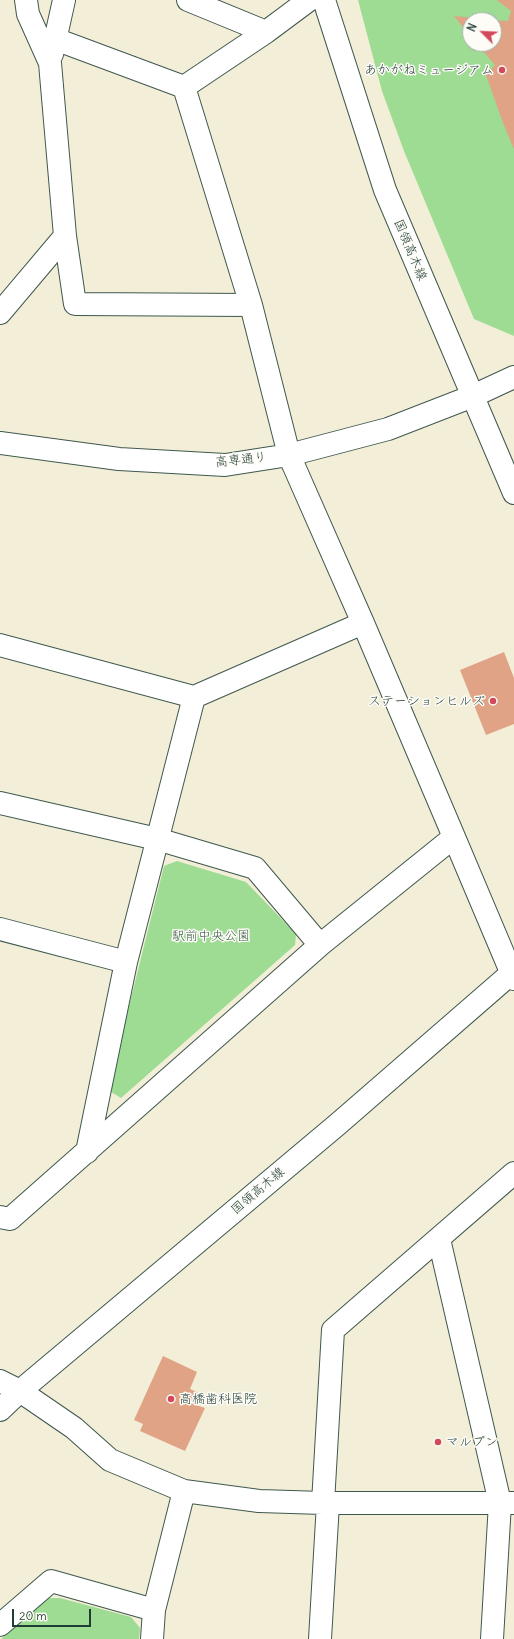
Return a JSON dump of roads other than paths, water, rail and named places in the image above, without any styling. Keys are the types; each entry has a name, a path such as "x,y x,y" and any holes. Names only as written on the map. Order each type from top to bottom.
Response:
{"street":[{"path":"26,0 28,14 50,63"},
{"path":"64,0 50,63 65,236 75,304 251,305"},
{"path":"188,0 266,32"},
{"path":"184,87 266,32 309,0"},
{"name":"国領高木線","path":"324,0 385,190 514,493"},
{"path":"56,39 184,87"},
{"path":"184,87 251,305 289,455 364,623 513,974"},
{"path":"0,313 65,236"},
{"name":"高専通り","path":"0,443 119,459 225,464 289,455 388,429 473,396 514,377"},
{"path":"0,645 194,697 364,623"},
{"path":"87,1152 126,962 194,697"},
{"path":"0,803 157,839 255,868 320,946"},
{"path":"0,1217 10,1219 320,946 454,837"},
{"path":"0,929 126,962"},
{"name":"国領高木線","path":"0,1410 20,1391 338,1124 513,974"},
{"path":"320,1639 333,1330 514,1173"},
{"path":"439,1239 507,1503 492,1639"},
{"path":"0,1381 20,1391 74,1428 110,1460 184,1492 259,1501 325,1503 507,1503"},
{"path":"152,1639 154,1610 184,1492"},
{"path":"0,1625 51,1581 154,1610"}],"place":[{"name":"あかがねミュージアム","path":"502,70"},
{"name":"ステーションヒルズ","path":"493,701"},
{"name":"高橋歯科医院","path":"171,1399"},
{"name":"マルブン","path":"438,1442"}],"park label":[{"name":"駅前中央公園","path":"211,936"}]}
